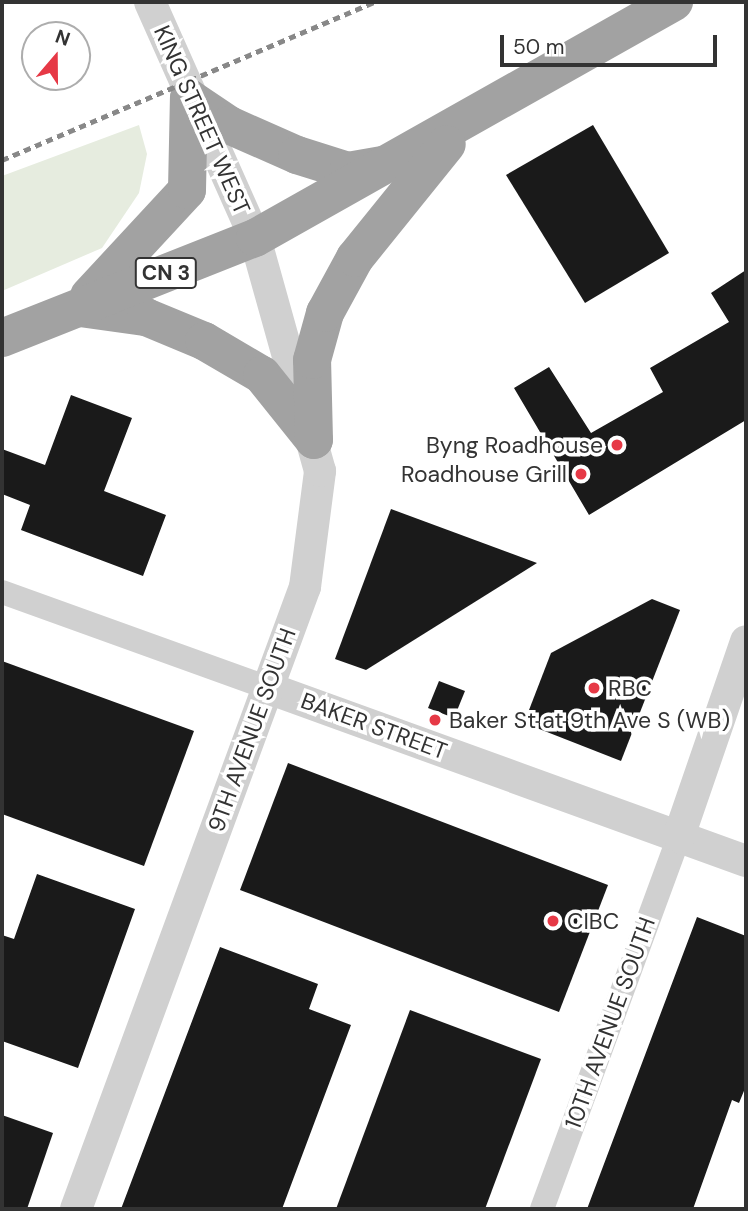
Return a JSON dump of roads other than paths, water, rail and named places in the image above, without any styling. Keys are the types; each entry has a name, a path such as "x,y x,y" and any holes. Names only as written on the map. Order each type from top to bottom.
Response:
{"highway":[{"name":"CN 3","path":"2,338 255,239 466,123 674,2"},
{"path":"189,98 229,125 348,171 394,162"},
{"path":"78,308 187,190 189,98"},
{"path":"314,440 312,360 325,313 400,197 466,123"},
{"path":"78,308 146,317 204,341 262,375 314,440"}],"street":[{"name":"KING STREET WEST","path":"150,2 189,98 255,239"},
{"name":"9TH AVENUE SOUTH","path":"76,1209 305,587 320,471 314,440 255,239"},
{"name":"BAKER STREET","path":"2,592 746,861"},
{"path":"679,836 746,641"},
{"name":"10TH AVENUE SOUTH","path":"541,1209 679,836"}],"railway":[{"path":"2,160 375,2"}],"place":[{"name":"Byng Roadhouse","path":"617,445"},
{"name":"Roadhouse Grill","path":"581,474"},
{"name":"RBC","path":"594,688"},
{"name":"Baker St at 9th Ave S (WB)","path":"435,720"},
{"name":"CIBC","path":"553,921"}]}
